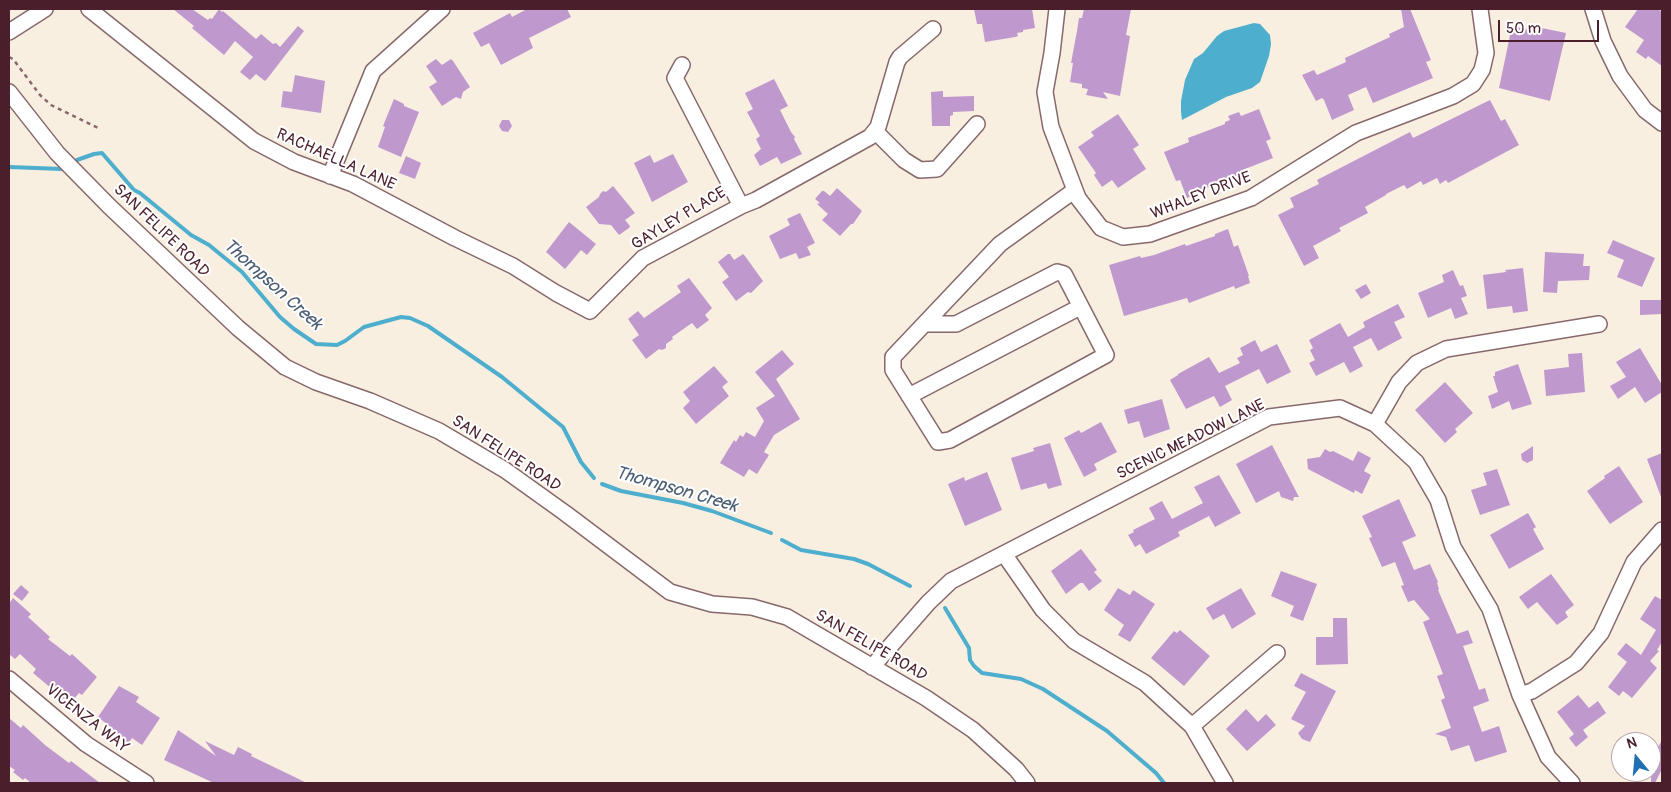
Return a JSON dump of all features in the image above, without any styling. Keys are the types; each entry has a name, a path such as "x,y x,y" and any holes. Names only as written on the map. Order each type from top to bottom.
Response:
{"street":[{"path":"9,32 45,9"},
{"name":"RACHAELLA LANE","path":"89,9 254,141 294,162 353,184 455,238 513,266 556,293 590,311"},
{"path":"330,176 373,71 442,9"},
{"name":"WHALEY DRIVE","path":"1057,9 1045,92 1051,127 1078,198 1101,228 1123,237 1150,234 1251,198 1356,133 1453,96 1472,84 1482,70 1486,53 1480,9"},
{"path":"1593,9 1603,41 1620,76 1645,110 1662,123"},
{"path":"741,206 756,200 870,137 875,131 882,114 897,62 900,57 933,29"},
{"name":"GAYLEY PLACE","path":"590,311 643,258 741,206 675,78 682,65"},
{"name":"SAN FELIPE ROAD","path":"9,92 57,152 110,206 238,328 285,367 316,382 370,400 439,430 505,470 670,592 712,604 752,607 788,618 926,698 973,730 1016,769 1026,783"},
{"path":"875,131 904,160 920,170 937,169 977,124"},
{"path":"924,324 956,324 1057,272 1064,274 1106,356 950,440 938,442 893,370 893,357 924,324 1000,244 1075,190"},
{"path":"909,396 1080,307"},
{"path":"1375,424 1399,382 1417,363 1446,350 1599,324"},
{"name":"SCENIC MEADOW LANE","path":"872,667 928,603 951,581 1269,417 1340,408 1375,424 1416,462 1438,500 1454,547 1490,609 1520,696 1548,757 1572,783"},
{"path":"1520,696 1532,691 1576,663 1601,633 1634,562 1662,530"},
{"path":"1004,554 1043,610 1074,641 1146,683 1192,726 1224,783"},
{"path":"1192,726 1276,653"},
{"name":"VICENZA WAY","path":"9,679 86,744 146,783"}],"path":[{"path":"9,57 13,59 40,96 52,105 98,128"}],"water":[{"path":"1254,23 1260,24 1270,35 1271,44 1260,82 1252,88 1226,97 1182,120 1181,101 1185,80 1194,59 1203,53 1217,36 1224,31"}],"building":[{"path":"173,9 192,9 208,20 212,19 219,9 256,39 261,34 280,47 298,26 304,31 265,81 256,74 250,80 240,72 253,57 235,41 224,55"},
{"path":"527,9 567,9 571,17 529,38 533,48 501,65 489,43 481,47 473,33 510,13 512,17"},
{"path":"974,9 1032,9 1035,28 1023,30 1023,32 1017,33 1018,36 1015,37 985,42 982,24 977,24"},
{"path":"1084,9 1131,9 1126,35 1130,36 1120,96 1103,92 1108,99 1086,95 1088,89 1082,88 1082,84 1070,82 1073,63 1071,63 1079,18 1082,18"},
{"path":"1401,9 1410,9 1431,60 1426,62 1433,78 1373,103 1366,87 1348,95 1354,110 1332,120 1324,100 1322,98 1316,101 1302,75 1314,70 1317,75 1346,62 1345,58 1390,37 1389,34 1404,27"},
{"path":"1638,9 1658,9 1662,12 1662,66 1648,56 1646,59 1636,52 1644,40 1625,27"},
{"path":"1512,26 1536,31 1537,27 1566,33 1550,101 1499,88"},
{"path":"436,59 442,65 451,59 470,87 463,92 461,99 456,97 442,106 429,87 437,82 426,66"},
{"path":"295,75 325,81 321,113 281,107 283,91 292,92"},
{"path":"774,79 788,106 780,110 802,154 781,164 777,157 760,166 754,155 761,149 756,139 760,136 747,112 753,109 745,93"},
{"path":"943,91 943,97 974,96 974,111 953,112 953,115 950,116 950,126 932,126 931,92"},
{"path":"394,99 404,104 404,106 419,112 401,157 378,147 385,127 383,126"},
{"path":"1490,100 1501,121 1505,119 1519,145 1448,183 1446,180 1440,184 1437,178 1423,185 1421,181 1407,189 1404,185 1386,194 1365,207 1368,213 1339,228 1341,231 1313,246 1319,258 1304,266 1278,215 1294,207 1290,198 1319,184 1317,180 1410,132 1413,138"},
{"path":"1259,109 1271,139 1266,141 1273,158 1240,171 1242,174 1199,191 1200,193 1187,198 1180,180 1176,181 1164,152 1189,142 1188,138 1225,124 1225,122 1230,120 1228,116 1239,112 1241,116"},
{"path":"1118,114 1139,145 1133,149 1146,169 1118,188 1112,180 1102,187 1094,175 1096,173 1078,147 1094,136 1091,132"},
{"path":"502,120 509,120 512,126 508,132 502,131 499,126"},
{"path":"673,154 688,182 652,202 634,163 650,155 654,163"},
{"path":"406,156 421,163 415,179 399,173"},
{"path":"613,186 635,213 625,220 630,226 629,228 619,235 611,225 599,224 586,207 599,197 603,191 606,192"},
{"path":"837,188 862,211 853,224 840,236 822,220 828,214 817,204 820,203 815,199 822,191 830,196"},
{"path":"800,213 815,243 807,247 811,255 799,259 796,253 780,259 769,236 790,225 787,219"},
{"path":"569,222 596,244 587,255 581,250 565,269 546,252"},
{"path":"1228,229 1234,247 1238,245 1250,283 1235,289 1234,286 1189,303 1187,298 1124,316 1109,265 1140,256 1141,258 1154,255 1185,244 1186,246 1215,236 1215,234"},
{"path":"1613,240 1655,258 1642,287 1617,277 1624,260 1607,253"},
{"path":"1545,252 1584,254 1583,266 1590,266 1589,280 1558,281 1557,293 1543,292"},
{"path":"728,254 734,260 743,254 763,281 751,293 748,292 736,301 722,282 729,277 718,262"},
{"path":"1523,268 1528,311 1513,313 1512,306 1487,309 1483,275"},
{"path":"1453,270 1460,286 1463,285 1467,296 1461,298 1468,314 1455,319 1451,308 1428,318 1418,293 1444,282 1442,275"},
{"path":"689,278 712,308 705,315 709,320 697,329 692,323 672,337 673,339 666,344 666,348 659,349 646,359 632,340 639,335 628,319 638,311 644,318 681,292 677,286"},
{"path":"1366,284 1371,293 1361,299 1355,290"},
{"path":"1640,300 1662,300 1662,314 1640,315"},
{"path":"1398,304 1405,317 1394,322 1402,338 1378,351 1371,338 1353,347 1363,366 1350,373 1344,362 1316,376 1309,363 1315,360 1310,350 1313,348 1309,340 1340,323 1348,337 1365,327 1363,322"},
{"path":"1255,340 1261,352 1277,344 1291,372 1267,384 1259,369 1225,386 1232,400 1220,407 1214,396 1186,409 1170,380 1209,357 1219,373 1240,363 1237,358 1243,355 1240,348"},
{"path":"1640,348 1662,385 1662,392 1645,403 1635,387 1618,399 1610,386 1626,377 1616,362"},
{"path":"782,350 794,364 776,379 800,419 774,435 764,452 769,455 757,474 749,469 744,477 720,463 734,440 736,442 740,435 743,437 746,432 755,437 764,421 756,408 775,396 755,372"},
{"path":"1582,353 1585,392 1546,396 1544,370 1569,367 1568,354"},
{"path":"1518,364 1532,404 1512,410 1509,401 1492,409 1488,396 1498,392 1493,376 1495,376 1495,372"},
{"path":"714,366 728,382 722,387 729,396 696,424 683,408 690,401 683,392"},
{"path":"1445,382 1473,413 1455,429 1457,432 1445,443 1415,410"},
{"path":"1162,399 1170,429 1144,438 1139,421 1128,424 1124,410"},
{"path":"1101,422 1117,452 1094,464 1097,470 1084,477 1064,438 1079,430 1081,433"},
{"path":"1050,443 1062,485 1048,489 1046,483 1021,490 1011,458 1034,451 1033,448"},
{"path":"1272,445 1299,497 1294,497 1293,501 1281,497 1279,491 1256,503 1236,464"},
{"path":"1533,446 1533,460 1527,463 1522,460 1521,454"},
{"path":"1325,449 1353,461 1358,451 1371,458 1364,471 1371,475 1362,494 1355,490 1354,493 1308,469 1307,459 1320,457"},
{"path":"1662,453 1662,497 1661,497 1647,459"},
{"path":"1619,466 1643,502 1610,524 1587,491"},
{"path":"1497,469 1510,505 1480,515 1471,490 1487,485 1483,473"},
{"path":"987,472 1002,510 965,526 948,484 964,477 965,481"},
{"path":"1219,475 1241,513 1215,527 1209,516 1178,532 1180,536 1146,554 1140,544 1135,547 1128,535 1134,532 1133,530 1155,519 1149,508 1162,501 1172,519 1203,503 1194,487"},
{"path":"1399,499 1416,536 1402,542 1414,570 1430,564 1438,582 1438,590 1457,634 1468,630 1473,643 1463,646 1479,690 1485,688 1489,701 1473,707 1482,732 1499,726 1507,752 1475,762 1469,745 1451,751 1446,737 1435,734 1451,728 1441,700 1445,698 1437,676 1443,674 1423,622 1430,619 1414,600 1408,602 1401,586 1404,585 1395,562 1382,567 1369,538 1372,537 1362,516"},
{"path":"1528,513 1536,527 1533,529 1544,549 1509,569 1490,535"},
{"path":"1081,549 1097,570 1094,572 1102,581 1089,591 1083,583 1080,583 1066,594 1051,571"},
{"path":"1281,571 1317,584 1303,621 1290,616 1294,606 1271,596"},
{"path":"1551,574 1574,605 1565,612 1568,617 1557,625 1537,602 1528,609 1519,597"},
{"path":"21,585 29,592 22,601 13,594"},
{"path":"1118,588 1130,595 1133,590 1155,604 1130,642 1118,635 1124,625 1104,610"},
{"path":"1241,588 1256,614 1232,629 1224,614 1213,620 1206,608"},
{"path":"1655,596 1662,600 1662,642 1657,650 1659,651 1650,661 1657,668 1632,698 1623,691 1619,696 1608,687 1627,662 1617,654 1626,643 1641,655 1656,630 1640,619"},
{"path":"13,598 31,614 28,617 50,637 48,639 70,656 72,654 97,677 82,695 79,693 70,704 33,673 36,669 20,654 15,659 9,654 9,604"},
{"path":"1333,618 1347,618 1348,664 1316,665 1316,637 1333,637"},
{"path":"1180,630 1210,656 1184,686 1151,658 1174,631 1177,633"},
{"path":"1301,673 1336,691 1310,742 1302,739 1298,733 1305,726 1291,719 1306,692 1294,686"},
{"path":"119,686 139,697 136,702 160,718 142,745 132,738 128,744 116,736 118,733 98,717"},
{"path":"1578,695 1589,708 1598,701 1606,713 1583,730 1588,737 1576,747 1569,738 1574,734 1557,712"},
{"path":"1246,709 1258,722 1266,714 1276,725 1247,751 1226,729"},
{"path":"9,718 21,728 23,725 45,745 69,763 71,761 100,783 31,783 25,778 23,780 9,766"},
{"path":"178,730 216,756 205,741 234,755 238,747 252,754 251,756 307,783 214,783 164,760"},
{"path":"1662,740 1661,771 1661,742"}],"waterway":[{"name":"Thompson Creek","path":"77,160 102,153 134,190 191,235 209,245 242,272 280,317 316,344 337,345 364,327 401,317 410,318 428,326 502,377 563,427 581,462 594,478"},
{"name":"Thompson Creek","path":"9,167 62,169"},
{"name":"Thompson Creek","path":"602,484 621,491 683,503 712,511 771,533"},
{"name":"Thompson Creek","path":"782,540 801,550 854,559 868,564 910,586"},
{"name":"Thompson Creek","path":"945,608 969,648 970,660 982,673 1021,679 1043,689 1107,731 1156,773 1164,783"}]}
